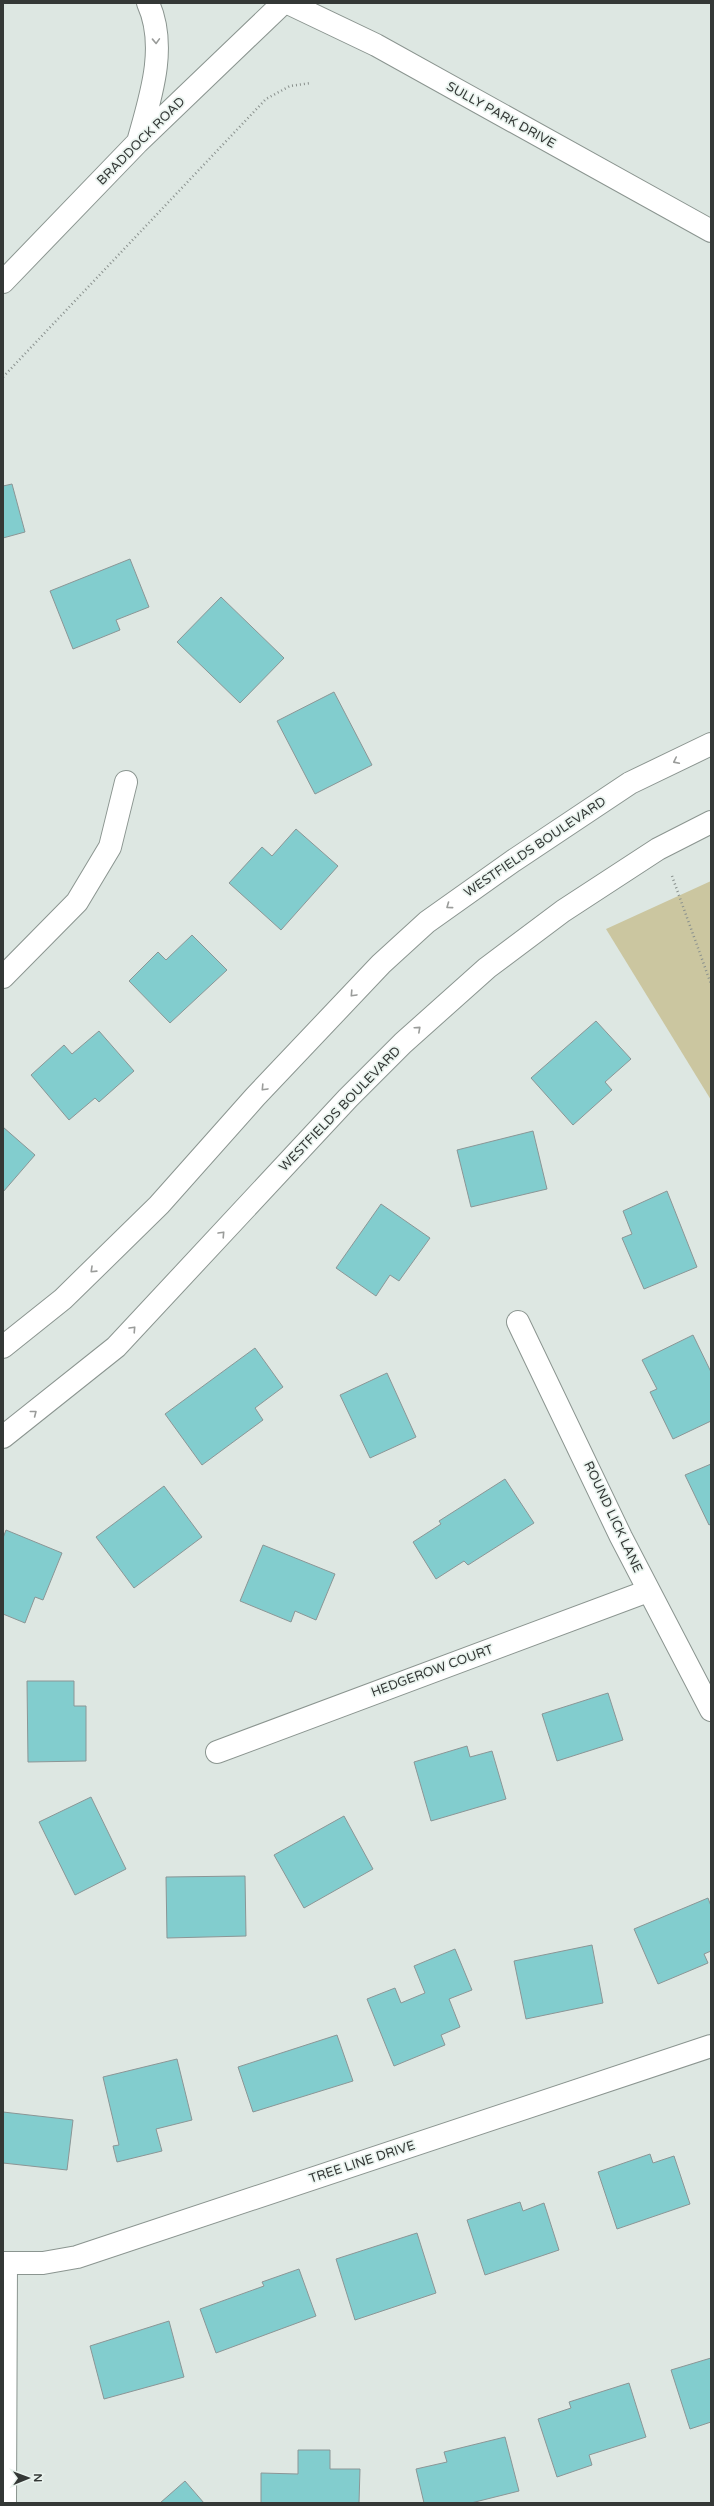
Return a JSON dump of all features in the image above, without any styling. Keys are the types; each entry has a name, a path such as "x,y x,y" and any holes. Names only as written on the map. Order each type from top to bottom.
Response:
{"main road":[{"path":"138,142 157,60 156,28 148,3"},
{"name":"BRADDOCK ROAD","path":"3,282 138,142 283,3"},
{"name":"SULLY PARK DRIVE","path":"288,3 376,45 711,231"},
{"name":"WESTFIELDS BOULEVARD","path":"3,1347 63,1299 159,1205 255,1097 381,964 427,922 513,861 630,783 711,744"},
{"path":"3,977 77,902 110,847 126,782"},
{"name":"WESTFIELDS BOULEVARD","path":"3,1437 116,1347 348,1098 408,1038 493,963 563,911 658,849 711,822"},
{"name":"ROUND LICK LANE","path":"518,1322 648,1591 711,1710"},
{"name":"HEDGEROW COURT","path":"217,1752 648,1591"},
{"name":"TREE LINE DRIVE","path":"6,2264 43,2262 77,2257 711,2046"}],"lane":[{"name":"TREE LINE DRIVE","path":"6,2264 8,2503"}],"path":[{"path":"3,377 266,99 290,86 311,83"},
{"path":"658,849 675,882 711,984"}],"shaded area":[{"path":"711,881 711,1100 606,929"}],"building":[{"path":"12,484 25,532 3,538 3,486"},
{"path":"130,559 149,607 116,620 120,630 73,649 50,591"},
{"path":"221,597 284,658 240,703 177,642"},
{"path":"334,692 372,765 315,794 277,721"},
{"path":"296,829 338,866 281,930 229,883 262,847 272,856"},
{"path":"192,935 227,970 170,1023 129,981 158,952 166,960"},
{"path":"596,1021 631,1059 605,1082 612,1090 573,1125 531,1078"},
{"path":"99,1031 134,1071 99,1102 95,1098 69,1120 31,1075 64,1045 72,1054"},
{"path":"3,1127 35,1155 3,1192"},
{"path":"533,1131 547,1189 471,1207 457,1150"},
{"path":"667,1191 697,1267 644,1289 622,1238 632,1234 623,1211"},
{"path":"381,1204 430,1238 399,1281 390,1275 376,1296 336,1268"},
{"path":"693,1335 711,1372 711,1421 673,1439 650,1392 657,1389 642,1360"},
{"path":"255,1348 283,1387 255,1408 263,1420 202,1465 165,1414"},
{"path":"387,1373 416,1437 370,1458 340,1395"},
{"path":"711,1464 711,1524 709,1525 685,1475"},
{"path":"505,1479 534,1523 468,1565 464,1561 436,1579 413,1542 441,1524 439,1521"},
{"path":"164,1486 202,1537 134,1588 96,1537"},
{"path":"6,1530 62,1553 43,1600 35,1597 25,1623 3,1614 3,1538"},
{"path":"263,1545 335,1574 316,1620 295,1611 291,1622 240,1601"},
{"path":"27,1681 74,1681 74,1706 86,1706 86,1761 28,1762"},
{"path":"608,1693 623,1740 557,1761 542,1714"},
{"path":"467,1746 470,1757 492,1751 506,1799 431,1821 414,1762"},
{"path":"91,1797 126,1869 75,1895 39,1822"},
{"path":"344,1816 373,1869 304,1908 274,1855"},
{"path":"245,1876 246,1936 167,1938 166,1877"},
{"path":"708,1898 711,1906 711,1951 704,1954 708,1963 658,1984 634,1929"},
{"path":"592,1945 603,2003 526,2019 514,1961"},
{"path":"455,1949 472,1990 449,1999 460,2027 441,2035 445,2045 394,2066 367,1999 395,1988 401,2003 425,1993 414,1966"},
{"path":"337,2035 353,2081 253,2112 238,2067"},
{"path":"177,2059 192,2120 156,2129 162,2151 117,2162 113,2146 119,2145 103,2077"},
{"path":"3,2112 73,2120 67,2170 3,2163"},
{"path":"650,2154 653,2163 674,2156 690,2204 617,2229 598,2172"},
{"path":"520,2202 523,2211 544,2203 559,2250 485,2275 467,2220"},
{"path":"417,2233 436,2293 355,2320 336,2259"},
{"path":"299,2269 316,2316 216,2353 200,2309 264,2286 262,2282"},
{"path":"169,2321 184,2377 104,2399 90,2346"},
{"path":"711,2358 711,2422 690,2429 671,2370"},
{"path":"629,2383 646,2437 589,2455 592,2465 557,2477 538,2419 571,2408 569,2402"},
{"path":"505,2437 519,2491 471,2503 424,2503 416,2469 447,2462 444,2452"},
{"path":"298,2450 330,2450 330,2469 360,2469 359,2503 261,2503 261,2473 298,2474"},
{"path":"185,2481 204,2503 160,2503"}]}
